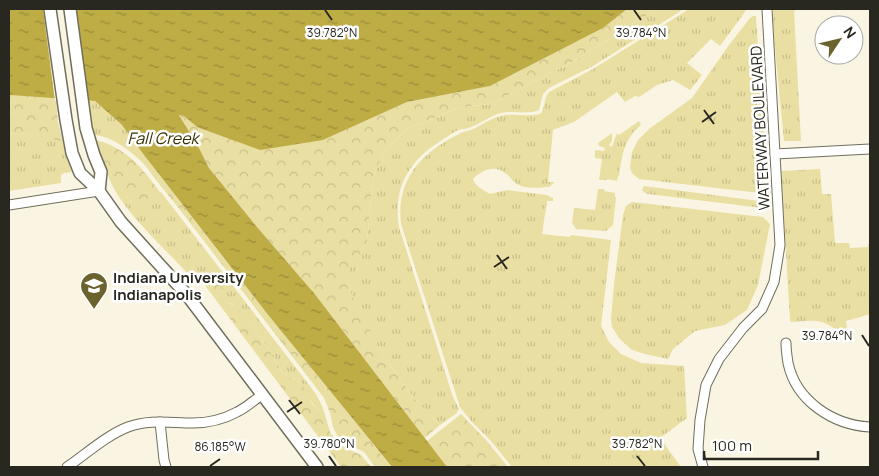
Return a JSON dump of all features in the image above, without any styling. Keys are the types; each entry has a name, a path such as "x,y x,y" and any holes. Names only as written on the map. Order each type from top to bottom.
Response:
{"main road":[{"path":"50,9 72,153 80,173 99,191 108,206 126,228 187,295 317,467"},
{"path":"70,9 85,122 89,142 101,172 99,191"}],"street":[{"name":"WATERWAY BOULEVARD","path":"703,467 698,449 700,420 706,385 719,359 743,328 762,309 774,282 780,245 767,9"},
{"path":"775,154 870,149"},
{"path":"9,205 99,191"},
{"path":"786,343 791,373 813,405 840,421 857,426 870,427"},
{"path":"67,467 127,427 146,422 209,422 237,412 262,395"},
{"path":"160,422 166,467"}],"green space":[{"path":"627,9 656,9 574,61 491,104 453,110 410,127 386,149 374,174 367,242 346,276 347,284 359,311 384,357 413,397 440,425 425,438 314,293 209,168 179,114 197,127 323,140 407,102 490,86 603,28"},
{"path":"656,9 684,9 593,66 549,88 543,94 539,110 501,113 473,126 454,132 420,157 406,177 398,200 399,227 453,397 459,409 457,413 440,425 413,397 384,357 359,312 345,276 367,242 374,174 386,149 410,127 453,110 491,104 574,61"},
{"path":"689,9 747,9 720,46 711,39 687,63 702,75 690,90 673,80 657,85 639,97 635,96 625,102 617,92 574,122 553,130 548,182 555,182 549,187 528,188 521,186 515,183 507,174 496,169 484,171 473,179 482,190 490,194 507,190 547,195 553,198 553,201 547,201 542,234 570,237 571,235 611,240 601,326 609,342 621,354 641,363 684,366 687,418 660,438 681,467 512,467 460,407 401,224 400,208 407,181 423,159 445,141 497,117 540,114 549,92 593,69"},
{"path":"773,9 800,9 794,11 801,141 784,141 772,17"},
{"path":"753,16 756,16 767,189 760,193 639,179 632,173 630,168 632,152 638,140 649,129 692,98 729,45"},
{"path":"9,95 56,98 58,122 63,142 29,134 9,134"},
{"path":"87,101 95,101 122,125 160,176 156,180 141,161 125,148 112,140 93,135"},
{"path":"639,121 641,125 627,142 617,181 599,180 602,159 595,158 595,150 604,151 605,148 599,146 598,143 612,133 612,141 609,145 612,147 617,133 619,135"},
{"path":"19,133 44,136 63,142 72,172 61,175 61,183 9,191 9,134"},
{"path":"96,140 117,148 133,160 160,192 145,216 129,200 108,172 98,151"},
{"path":"820,169 822,194 831,194 835,243 849,243 850,248 868,247 868,244 870,244 870,314 846,321 847,328 844,330 836,330 820,321 791,322 790,320 781,171"},
{"path":"107,170 131,202 161,192 316,394 323,408 319,410 312,403 298,379 290,378 282,372 253,327 243,318 233,304 228,302 204,278 197,282 190,272 187,273 141,224 118,196"},
{"path":"160,176 269,316 390,465 387,467 375,467 364,452 343,442 337,435 324,398 156,180"},
{"path":"644,186 759,201 763,202 764,206 762,208 648,194 642,191"},
{"path":"598,189 615,193 613,225 606,231 576,229 572,223 574,208 595,210"},
{"path":"632,202 763,217 770,224 758,285 747,310 725,325 695,331 673,349 668,359 632,350 619,338 612,327 614,284 623,215 626,206"},
{"path":"204,278 217,280 227,294 226,299 228,302 240,310 243,318 253,327 282,372 290,378 298,379 312,404 319,410 323,408 330,432 334,438 344,447 361,455 371,467 341,467 201,280"},
{"path":"461,414 508,467 447,467 427,441"}],"water":[{"name":"Fall Creek","path":"9,9 627,9 603,28 490,86 407,102 323,140 260,150 197,127 184,116 179,115 209,168 314,293 447,467 392,467 269,316 122,125 95,101 9,95"}],"pier":[{"path":"43,9 75,9 88,103 55,101"}],"place":[{"name":"Indiana University Indianapolis","path":"94,310"}]}
